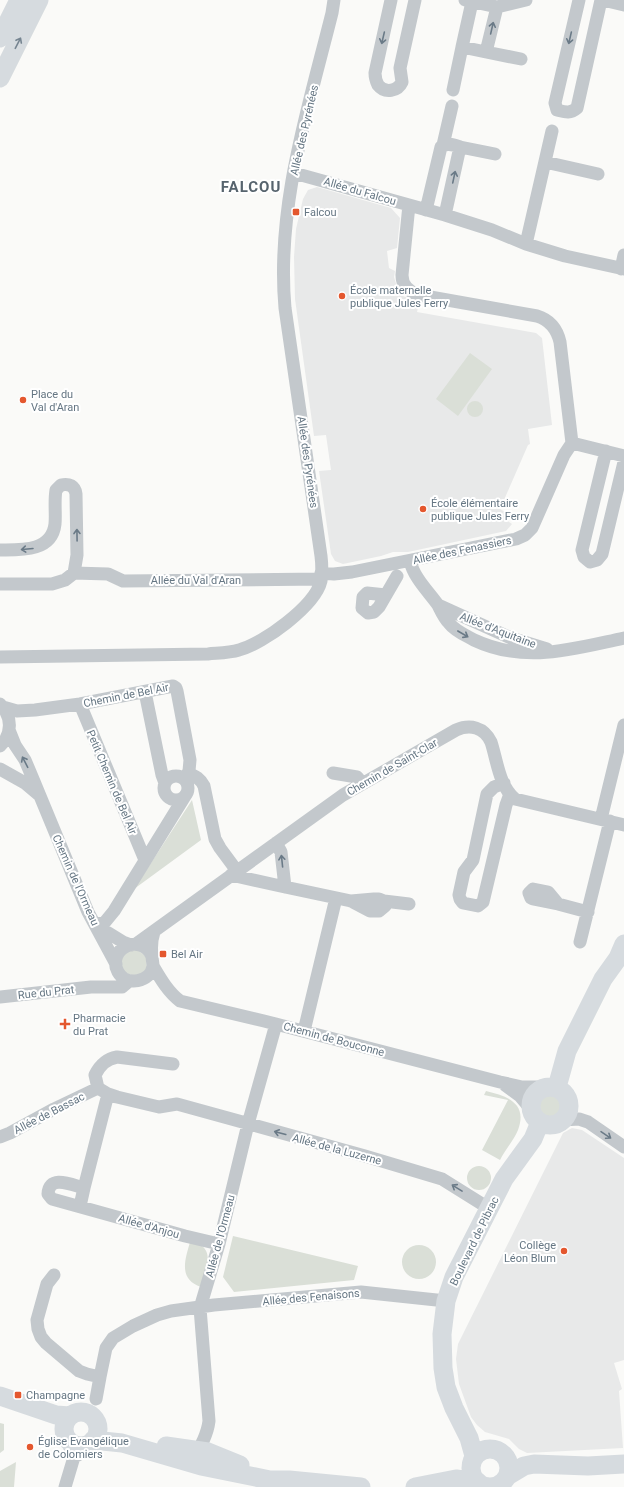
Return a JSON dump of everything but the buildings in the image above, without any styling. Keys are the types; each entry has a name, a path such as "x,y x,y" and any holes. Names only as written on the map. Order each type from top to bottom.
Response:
{"street":[{"path":"0,38 19,0"},
{"path":"0,78 39,0"},
{"name":"Allée des Pyrénées","path":"0,657 208,654 240,650 256,643 289,621 306,604 315,592 321,576 321,556 283,290 284,231 290,190 303,127 334,0"},
{"path":"391,0 375,73 378,84 382,89 389,90 396,89 402,82 400,68 415,0"},
{"path":"453,90 462,47 468,1 496,7 526,0"},
{"path":"579,0 555,107 557,110 567,113 573,112 577,108 602,0 624,5"},
{"path":"486,52 496,7"},
{"path":"462,47 521,59"},
{"path":"562,72 584,77"},
{"path":"426,210 452,106"},
{"path":"526,244 552,131"},
{"path":"443,145 448,144 495,154"},
{"path":"445,215 460,147"},
{"path":"545,162 598,174"},
{"name":"Allée du Falcou","path":"294,173 445,215 492,230 526,244 565,256 622,269 624,255"},
{"path":"409,205 402,274 405,286 409,291 419,295 536,316 546,320 557,332 560,342 572,443 624,456"},
{"name":"Allée des Fenassiers","path":"321,576 342,574 410,561 516,539 525,535 532,528 564,455 572,443"},
{"path":"606,451 582,550 584,557 590,562 597,560 602,554 624,462"},
{"path":"0,550 34,548 42,545 48,540 55,524 56,490 62,485 70,484 76,490 77,555 74,573 65,580 52,584 0,584"},
{"name":"Allée d'Aquitaine","path":"410,561 416,574 438,605 522,642 560,651 624,638"},
{"path":"379,567 404,578 416,574"},
{"name":"Allée du Val d'Aran","path":"74,573 108,574 123,581 321,576"},
{"path":"386,595 397,576"},
{"name":"Chemin de Bel Air","path":"1,705 17,711 35,710 80,704 145,692 155,688 169,686 176,688 190,760 190,766 186,777 188,788 185,796"},
{"path":"145,692 162,775 166,783"},
{"name":"Petit Chemin de Bel Air","path":"80,704 145,860"},
{"name":"Chemin de l'Ormeau","path":"1,705 7,714 15,745 25,760 88,912 116,966"},
{"name":"Chemin de Bel Air","path":"10,728 20,717 35,710"},
{"path":"580,942 588,912 620,755 624,725"},
{"name":"Chemin de Saint-Clar","path":"134,944 154,932 343,795 456,730 469,727 479,729 489,738 507,788"},
{"path":"0,746 6,739 10,728"},
{"name":"Chemin de l'Ormeau","path":"0,769 25,783 38,794"},
{"path":"333,773 357,777 362,783"},
{"path":"170,820 170,807 168,796 165,792 166,783 168,779 177,776 186,777 191,774 200,779 204,786 215,839 234,873 285,887 351,901 366,909 377,911 384,908 384,901 409,904"},
{"path":"507,788 506,805 483,902 478,906 465,904 460,899 459,895 464,872 473,860 487,794 494,787 507,788 520,801 624,825"},
{"path":"168,796 176,800 185,796"},
{"path":"96,925 105,922 110,917 185,796"},
{"path":"276,843 281,852 285,887"},
{"path":"470,865 490,870"},
{"path":"304,1031 336,898"},
{"path":"558,904 588,912"},
{"path":"96,925 123,942 146,948 152,961"},
{"path":"134,944 122,949 116,956 116,966 122,977 132,981 145,979 150,973 152,961 151,944 154,932"},
{"path":"551,1087 602,979 622,954"},
{"name":"Chemin de Bouconne","path":"152,961 171,992 180,1000 500,1082 522,1087 551,1087"},
{"name":"Rue du Prat","path":"91,988 106,978 116,966"},
{"name":"Chemin de Bouconne","path":"132,981 171,992"},
{"name":"Rue du Prat","path":"2,997 91,988 122,987 132,981"},
{"name":"Allée de l'Ormeau","path":"198,1450 208,1429 209,1421 200,1308 219,1244 248,1124 276,1024"},
{"name":"Allée de Bassac","path":"0,1137 54,1109 103,1091 95,1075 102,1064 108,1059 117,1057 173,1064"},
{"name":"Chemin de Bouconne","path":"500,1082 520,1096 536,1116"},
{"path":"563,1120 569,1110 569,1099 566,1094 551,1087 537,1092 531,1104 536,1116 552,1125 563,1120 579,1119 588,1122 624,1147"},
{"path":"80,1206 103,1091"},
{"name":"Allée de la Luzerne","path":"103,1091 159,1107 178,1104 442,1179 490,1209"},
{"name":"Boulevard de Pibrac","path":"494,1472 469,1438 451,1401 446,1387 443,1368 442,1334 446,1301 454,1277 504,1180 533,1139 536,1116"},
{"name":"Allée d'Anjou","path":"84,1188 60,1182 51,1185 48,1194 52,1199 219,1244"},
{"path":"54,1275 46,1284 37,1320 40,1334 46,1343 79,1371 100,1376"},
{"name":"Allée des Fenaisons","path":"200,1308 361,1292 446,1301"},
{"path":"96,1399 106,1348 117,1335 157,1315 200,1308"},
{"path":"0,1396 56,1415 79,1437"},
{"path":"0,1408 58,1427 79,1437 122,1443 150,1452 232,1473 270,1480 289,1480 361,1487"},
{"path":"79,1437 102,1428 153,1444 208,1452 242,1466 289,1480"},
{"path":"65,1487 79,1437"},
{"path":"150,1452 163,1451 189,1456 195,1454 198,1450"},
{"path":"415,1487 534,1464 588,1466 624,1464"}],"shaded area":[{"path":"317,187 391,208 400,218 397,248 387,251 389,268 395,271 394,277 397,287 403,296 419,303 417,312 536,333 542,338 552,425 528,429 530,444 528,445 500,509 508,514 505,519 512,524 506,531 408,552 393,552 343,564 335,561 331,554 319,471 331,470 326,435 314,436 295,299 294,257 296,229 303,199 308,190"},
{"path":"470,353 492,369 458,416 436,399"},
{"path":"475,401 481,403 483,409 481,415 475,417 469,415 467,409 469,403"},
{"path":"192,800 201,840 134,889"},
{"path":"138,950 146,957 147,969 138,977 122,972 122,955 126,951"},
{"path":"486,1091 508,1098 518,1107 520,1113 518,1130 500,1160 482,1150 508,1100 484,1095"},
{"path":"551,1095 559,1098 562,1106 559,1114 551,1117 543,1114 540,1106 543,1098"},
{"name":"Collège Léon Blum","path":"572,1128 582,1130 624,1158 624,1360 614,1363 622,1389 619,1391 623,1448 527,1453 519,1449 509,1439 485,1432 471,1417 459,1384 456,1359 458,1344 563,1133"},
{"path":"479,1166 484,1167 490,1173 490,1183 484,1189 479,1190 474,1189 468,1183 467,1178 468,1173 474,1167"},
{"path":"233,1236 358,1266 354,1280 234,1292 223,1277"},
{"path":"190,1242 202,1246 206,1250 208,1260 201,1287 194,1284 186,1274 185,1262"},
{"path":"416,1245 422,1245 431,1250 435,1256 435,1268 431,1274 422,1279 416,1279 407,1274 402,1265 402,1259 407,1250"},
{"path":"0,1423 4,1424 4,1450 0,1453"},
{"path":"16,1462 14,1487 0,1487 0,1471"}],"place":[{"name":"Falcou","path":"296,212"},
{"name":"École maternelle publique Jules Ferry","path":"342,296"},
{"name":"Place du Val d'Aran","path":"23,400"},
{"name":"École élémentaire publique Jules Ferry","path":"423,509"},
{"name":"Bel Air","path":"163,954"},
{"name":"Pharmacie du Prat","path":"65,1024"},
{"name":"Collège Léon Blum","path":"564,1251"},
{"name":"Champagne","path":"18,1395"},
{"name":"Église Evangélique de Colomiers","path":"30,1447"}],"district":[{"name":"FALCOU","path":"251,187"}]}
